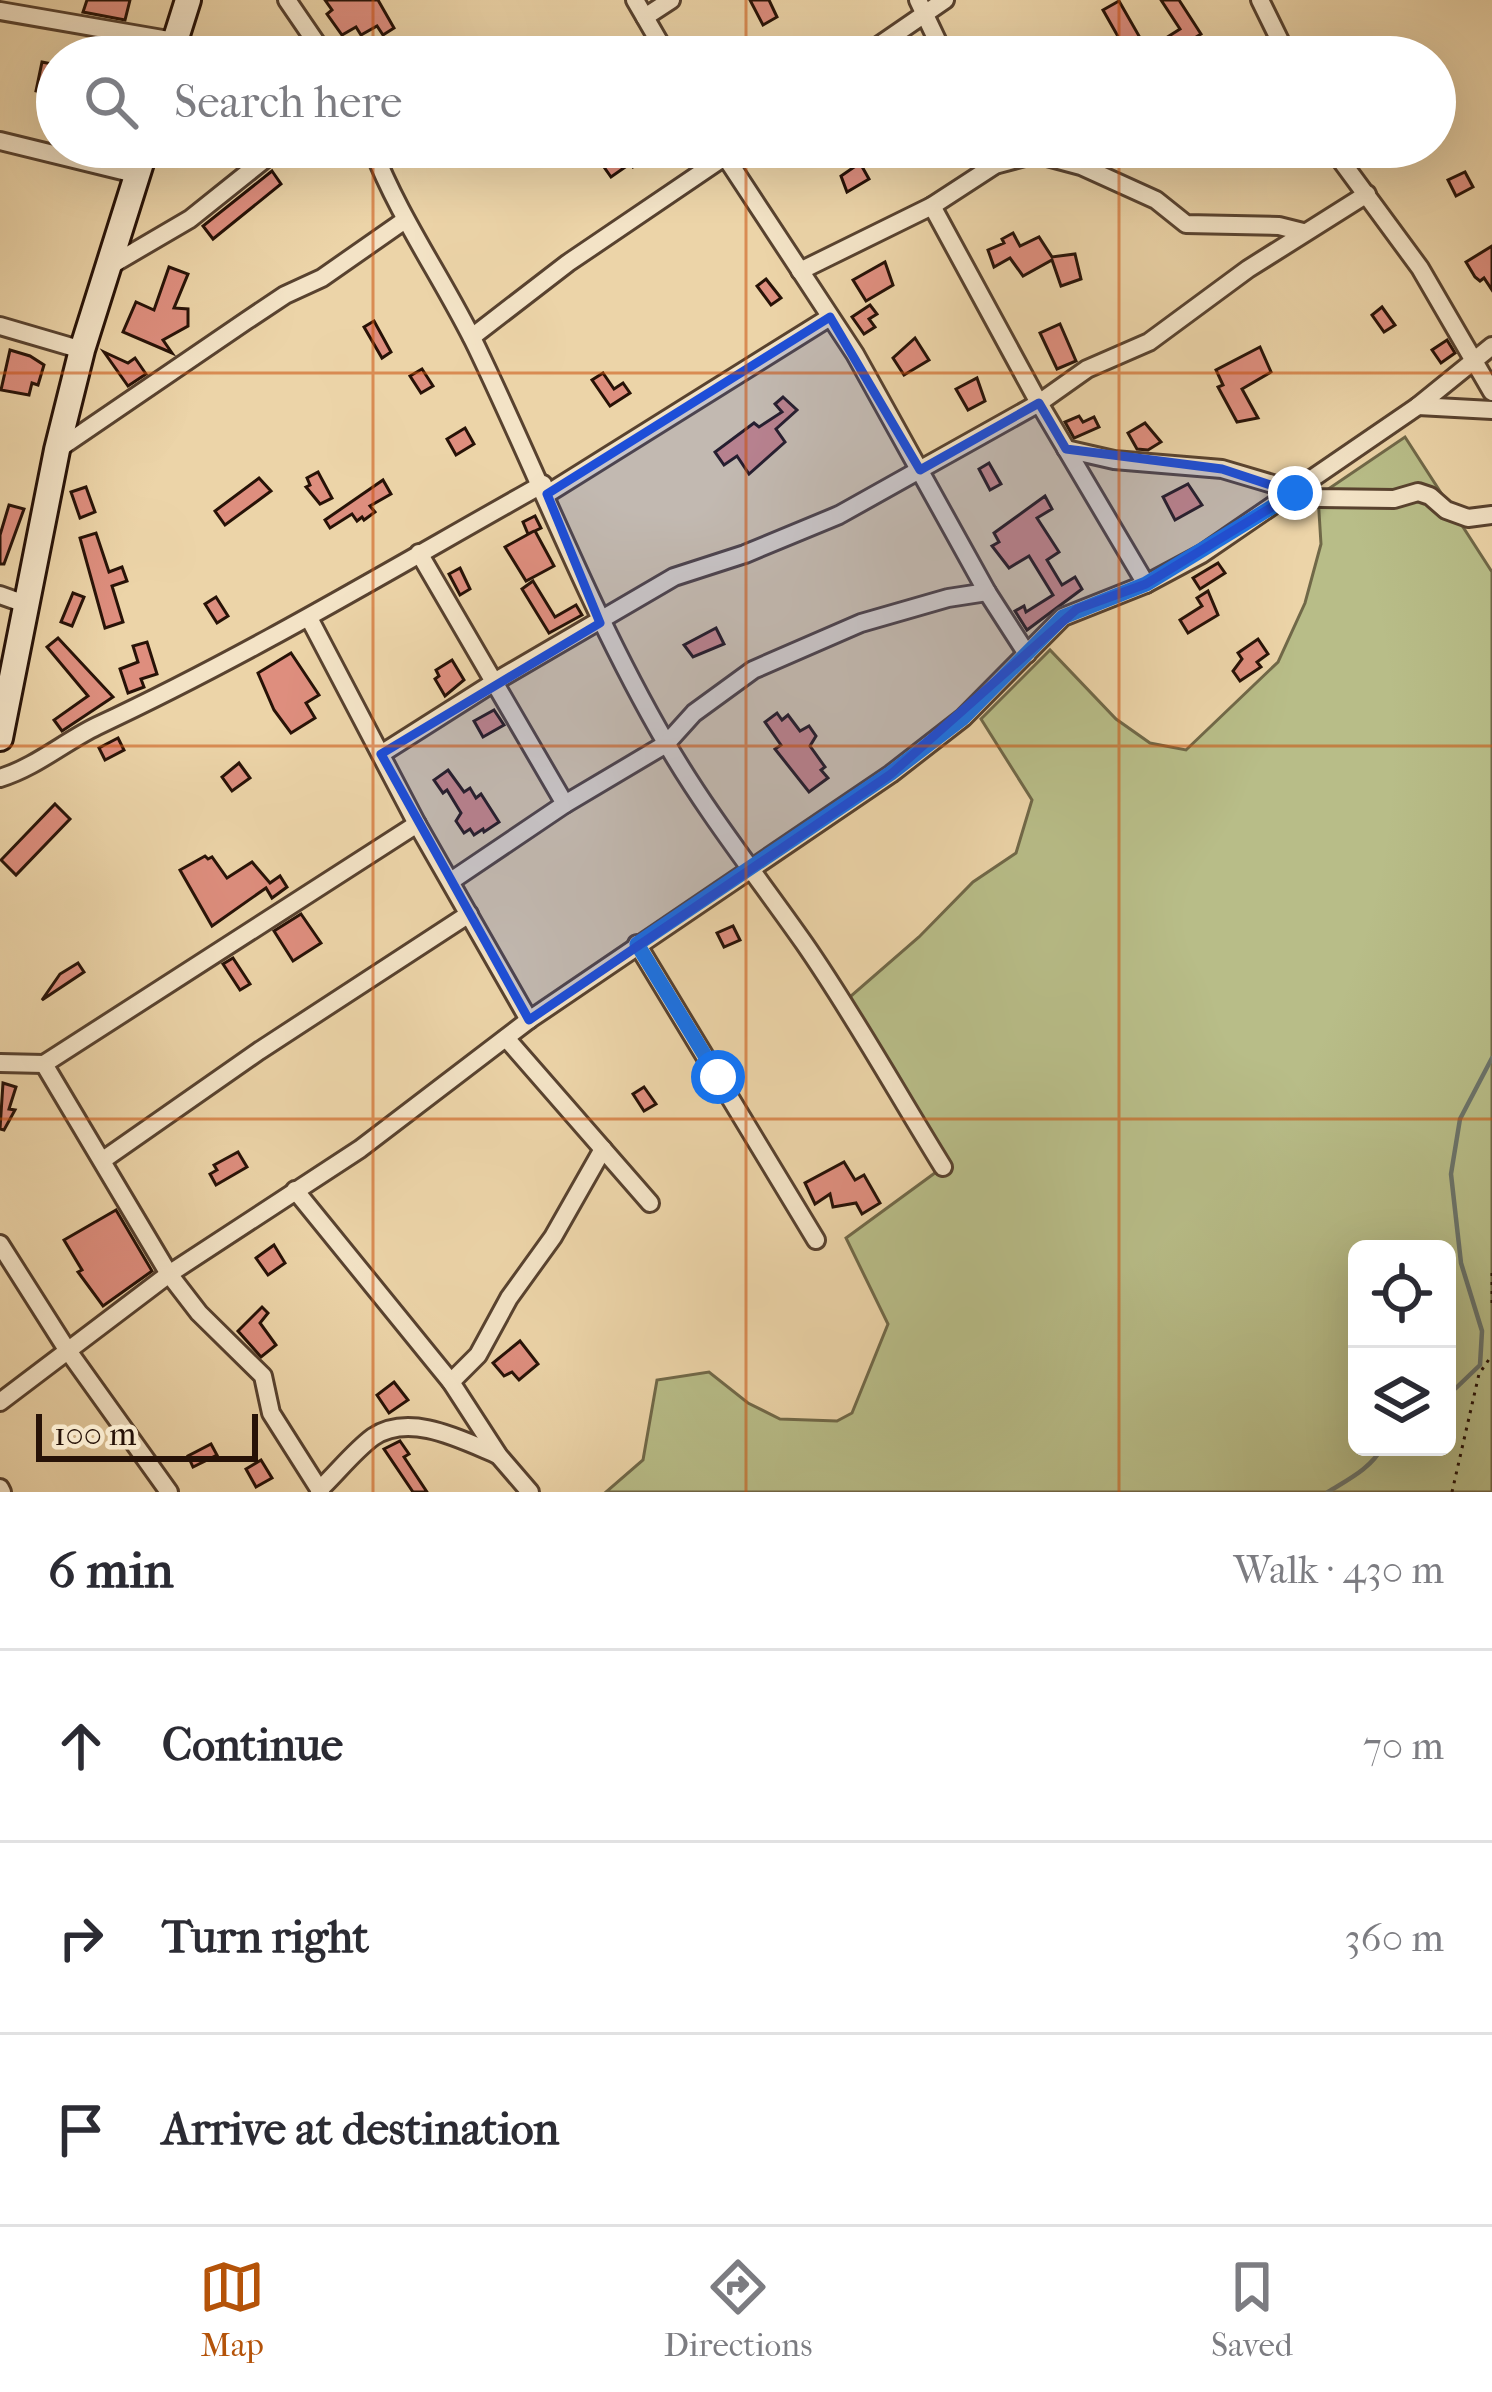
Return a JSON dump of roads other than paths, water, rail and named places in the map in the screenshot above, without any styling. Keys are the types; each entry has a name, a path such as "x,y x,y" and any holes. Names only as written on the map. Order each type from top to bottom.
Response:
{"street":[{"path":"176,36 188,0"},
{"path":"287,0 312,36"},
{"path":"635,0 656,36"},
{"path":"645,17 671,0"},
{"path":"886,36 921,6 945,0"},
{"path":"1260,0 1278,36"},
{"path":"921,6 935,36"},
{"path":"0,10 115,36"},
{"path":"0,141 36,150"},
{"path":"110,168 139,175"},
{"path":"0,738 57,450 82,350 141,168"},
{"path":"108,267 190,219 254,168"},
{"path":"381,168 405,220 472,338 545,489 600,623 666,744 748,869 806,945 943,1167"},
{"path":"472,338 703,168"},
{"path":"739,168 1027,654"},
{"path":"800,271 932,206 990,168"},
{"path":"1086,168 1156,200 1186,224 1279,226 1303,232"},
{"path":"1347,168 1420,268 1492,392"},
{"path":"381,754 674,578 839,515 1039,403 1087,369 1149,342 1303,232 1367,194"},
{"path":"932,206 1039,403 1146,584"},
{"path":"57,450 405,220"},
{"path":"0,778 208,674 419,553 545,489 707,397 830,316"},
{"path":"0,326 82,350"},
{"path":"0,1402 169,1274 360,1149 529,1020 891,773 963,718 1063,617 1146,584 1295,493 1418,406 1492,346"},
{"path":"1418,406 1492,410"},
{"path":"1066,449 1168,466 1222,469 1295,493 1352,500 1394,499 1418,492 1468,518 1492,515"},
{"path":"419,553 565,804"},
{"path":"451,880 666,744 694,713 753,670 878,617 987,592"},
{"path":"0,595 28,605"},
{"path":"309,618 417,824 529,1020"},
{"path":"0,1063 44,1064 417,824"},
{"path":"103,1160 469,914"},
{"path":"637,944 816,1240"},
{"path":"506,1039 650,1203"},
{"path":"44,1064 169,1274 199,1312 263,1376 272,1413 320,1491 372,1438 393,1426 456,1438 499,1456"},
{"path":"451,1382 478,1354 603,1149"},
{"path":"295,1190 451,1382 499,1456 530,1492"},
{"path":"0,1244 66,1348 169,1492"}],"waterway":[{"path":"1456,1388 1480,1365 1482,1331 1461,1263 1451,1174 1460,1119 1492,1058"},
{"path":"1328,1492 1376,1456"}]}
